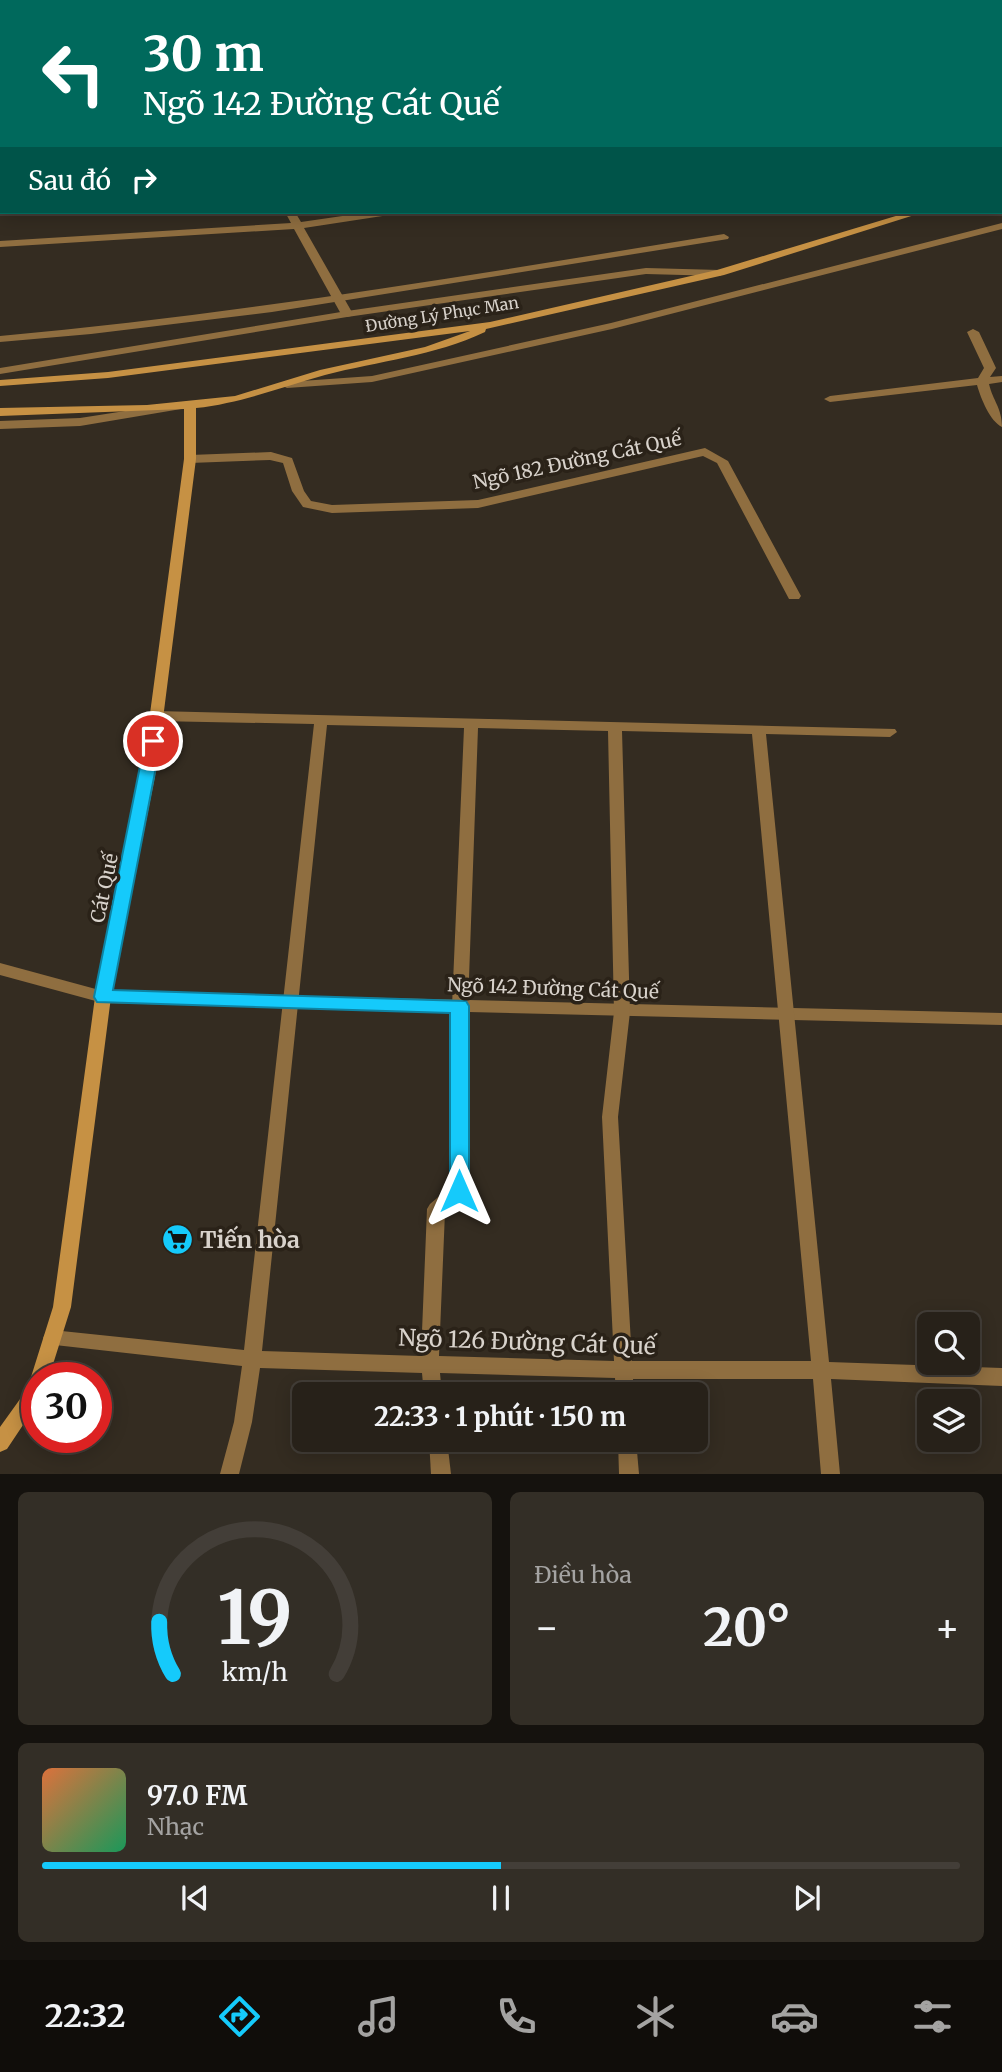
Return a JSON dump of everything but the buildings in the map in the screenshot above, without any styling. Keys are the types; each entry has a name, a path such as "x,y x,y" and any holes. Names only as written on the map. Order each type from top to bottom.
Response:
{"main road":[{"name":"Đường Lý Phục Man","path":"0,383 108,374 490,325 720,273 912,214"},
{"path":"0,412 190,405 236,398 287,385 318,373 454,344 490,325"},
{"name":"Cát Quế","path":"45,1362 62,1307 103,997 150,766 190,459 190,405"},
{"path":"0,1443 21,1412"}],"street":[{"path":"291,214 348,314"},
{"path":"0,244 298,226 376,214"},
{"path":"287,385 372,379 612,326 1000,229"},
{"path":"0,339 136,329 340,300 724,237"},
{"path":"0,371 348,314 646,271 720,273"},
{"path":"973,332 990,368 982,381 986,396 1002,423"},
{"path":"830,399 1002,379"},
{"path":"0,425 80,422 190,405"},
{"name":"Ngõ 182 Đường Cát Quế","path":"190,459 271,456 288,461 298,491 307,504 332,509 478,504 705,452 722,461 794,596"},
{"path":"156,716 890,732"},
{"path":"229,1474 243,1422 252,1359 321,720"},
{"path":"432,1382 430,1363 436,1209 459,1191 460,1006 471,723"},
{"path":"615,726 622,1012 610,1117 624,1382"},
{"path":"759,729 789,1012 831,1474"},
{"name":"Ngõ 142 Đường Cát Quế","path":"0,969 103,997 622,1012 789,1012 1002,1019"},
{"name":"Ngõ 126 Đường Cát Quế","path":"52,1338 252,1359 624,1370 821,1370 1002,1377"},
{"path":"439,1452 441,1474"},
{"path":"628,1452 629,1474"}],"place":[{"name":"Tiến hòa","path":"177,1240"}],"route":[{"path":"153,741 103,997 460,1006 459,1191"}]}
